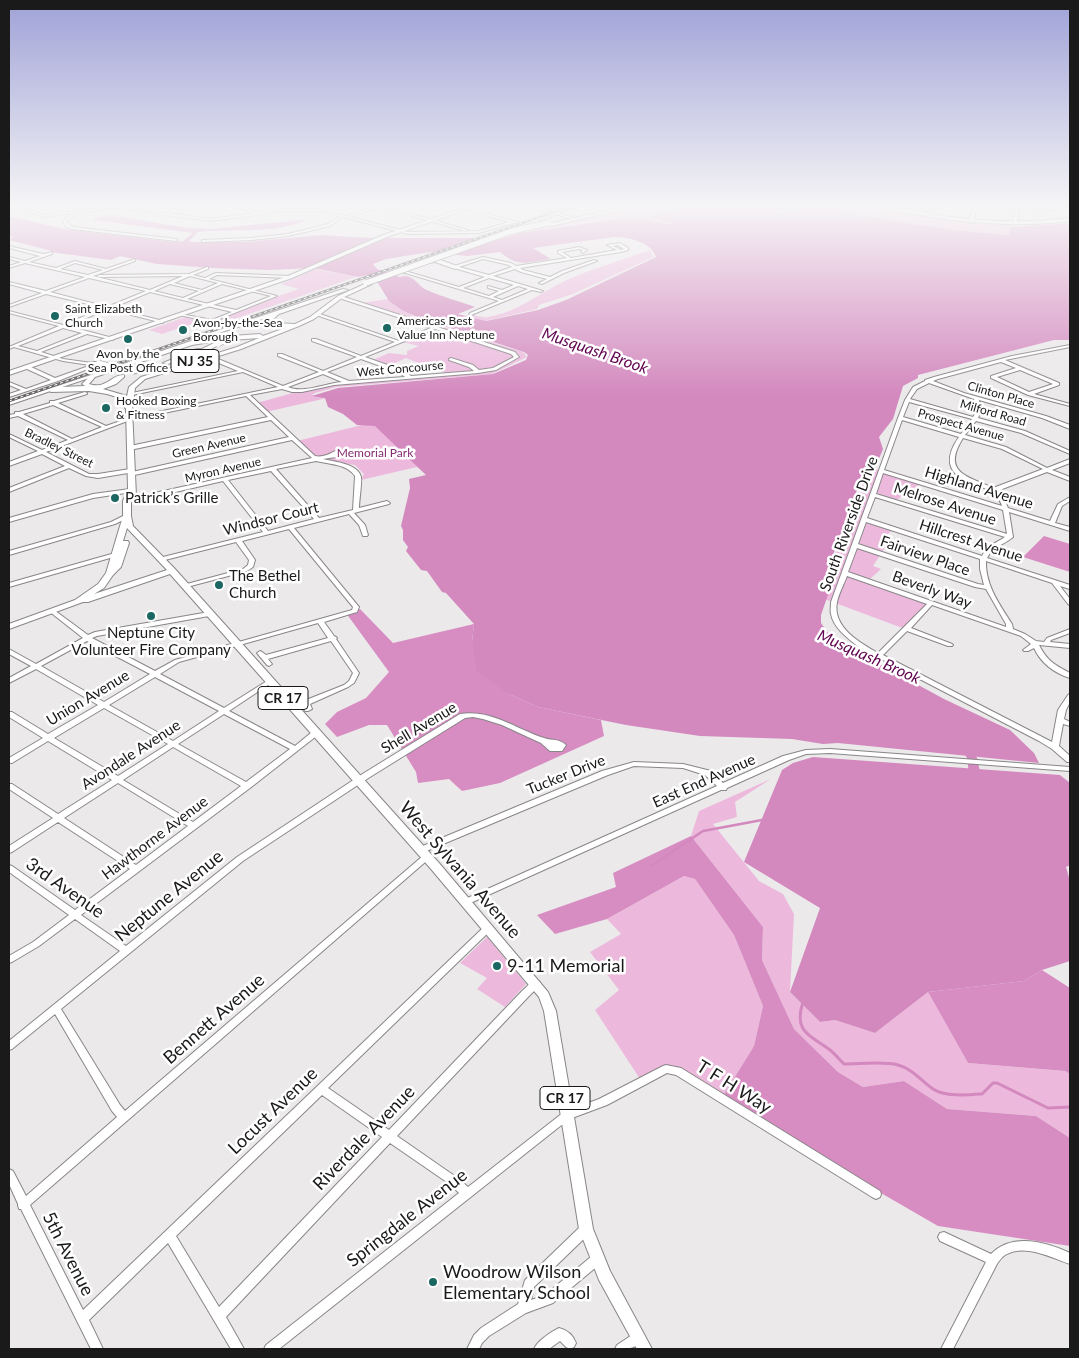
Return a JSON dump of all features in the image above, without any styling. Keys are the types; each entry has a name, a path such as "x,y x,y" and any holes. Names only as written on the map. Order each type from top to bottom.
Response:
{"highway":[{"path":"299,304 366,283 397,269"},
{"name":"NJ 35","path":"129,396 134,384 147,376 298,326 340,297 366,283 404,269"},
{"name":"NJ 35","path":"126,387 143,374 189,359 281,310 411,269"},
{"path":"312,300 325,300 329,302 328,306"},
{"path":"281,310 269,319 270,325 281,327 298,326"},
{"path":"121,373 106,386 94,388 84,384 93,376 281,310"},
{"path":"147,357 204,341 280,332"},
{"path":"157,366 189,347 208,342 220,340 233,342 235,345 230,350"},
{"path":"93,365 121,373 143,371 218,343"},
{"path":"121,373 129,396 129,408"},
{"path":"51,390 81,388 129,396"}],"main road":[{"path":"9,374 253,290 307,269"},
{"path":"160,322 181,316 207,305"},
{"path":"9,374 56,358"},
{"path":"78,602 101,586 117,567 128,526 132,500 130,491 129,408"},
{"path":"130,491 127,500 130,516"},
{"name":"West Sylvania Avenue","path":"130,516 141,537"},
{"path":"110,573 115,555 128,526"},
{"name":"West Sylvania Avenue","path":"128,526 141,537 172,571 315,734 424,854 544,995 550,1011 586,1229 596,1260 645,1349"},
{"path":"9,628 52,611 172,571"},
{"path":"101,586 116,590"}],"street":[{"path":"58,269 235,311"},
{"path":"10,346 203,269"},
{"path":"464,269 541,291"},
{"path":"459,288 488,276 511,269"},
{"path":"518,269 549,278"},
{"path":"541,282 573,269"},
{"path":"9,306 106,270"},
{"path":"404,272 503,301"},
{"path":"205,279 216,274 290,277"},
{"path":"89,276 189,275 275,296 208,322 181,316"},
{"path":"169,283 203,291"},
{"path":"183,299 222,283"},
{"path":"9,284 160,322"},
{"path":"488,297 517,285"},
{"path":"490,287 503,291"},
{"path":"471,314 531,289"},
{"path":"340,297 435,328"},
{"path":"9,312 109,339"},
{"path":"317,314 399,342"},
{"path":"9,464 129,419 286,386 435,328"},
{"name":"West Concourse","path":"286,386 302,391 349,383 478,372 496,368 517,357 513,353 435,328"},
{"path":"36,352 85,332"},
{"path":"314,340 402,372 410,378"},
{"path":"10,346 79,362 76,364 93,365"},
{"name":"South Riverside Drive","path":"1070,346 1002,360 927,381 915,388 906,400 834,602 836,618 850,638 879,656 1055,747 1070,760"},
{"path":"280,355 349,383"},
{"path":"209,357 286,386"},
{"path":"451,359 471,366 478,372"},
{"path":"1002,360 1057,384 1030,394"},
{"path":"9,396 93,365"},
{"path":"29,368 56,380"},
{"path":"1021,368 993,377 1030,394 1070,405"},
{"path":"129,396 243,371"},
{"path":"9,404 93,376"},
{"name":"Clinton Place","path":"927,381 976,399 1070,427"},
{"path":"9,383 25,390"},
{"path":"9,416 85,393"},
{"path":"246,394 317,459 327,463 346,466 355,472 358,476 353,511 366,535"},
{"path":"976,399 980,408 975,418 961,435 953,455 954,468 962,477 993,490 1001,498 1010,528 1010,537 986,553 984,558 984,574 988,588 1009,624 1010,630"},
{"name":"Milford Road","path":"906,400 1033,435 1070,453"},
{"path":"52,402 105,427"},
{"path":"17,413 71,440"},
{"path":"130,448 272,418"},
{"name":"Prospect Avenue","path":"900,418 1004,448 1047,470 1070,479"},
{"name":"Bradley Street","path":"9,435 92,476 130,473"},
{"name":"Green Avenue","path":"130,473 293,438"},
{"name":"Myron Avenue","path":"132,500 334,455"},
{"path":"993,490 1070,461"},
{"path":"9,490 69,466"},
{"path":"274,469 317,520"},
{"name":"Highland Avenue","path":"881,471 1070,529"},
{"path":"226,480 267,533"},
{"path":"9,520 94,496 130,491"},
{"name":"Melrose Avenue","path":"873,495 1010,537"},
{"path":"1052,524 1060,505 1070,499"},
{"name":"Windsor Court","path":"161,559 387,503"},
{"path":"9,553 113,523 130,516"},
{"name":"Hillcrest Avenue","path":"864,519 1070,587"},
{"path":"113,523 128,526"},
{"name":"Union Avenue","path":"9,761 183,659 355,611 356,607 290,527"},
{"path":"185,586 245,570 252,566 252,560 238,540"},
{"name":"Fairview Place","path":"855,546 988,588"},
{"path":"9,585 115,555"},
{"name":"Beverly Way","path":"845,573 1010,630 1036,643"},
{"path":"1053,581 1070,603"},
{"path":"879,656 931,603"},
{"path":"52,611 87,638 295,749"},
{"path":"9,681 95,634 209,614"},
{"path":"298,698 307,706 337,693 350,684 356,673 334,638 320,621"},
{"path":"906,628 950,645"},
{"path":"1046,644 1049,639 1070,631"},
{"path":"265,659 334,638"},
{"path":"1036,643 1044,660 1070,676"},
{"path":"1026,650 1036,643 1070,646"},
{"path":"9,652 247,786"},
{"name":"Avondale Avenue","path":"9,850 269,682"},
{"path":"1055,747 1060,720 1065,703 1070,696"},
{"path":"9,714 193,825"},
{"name":"Shell Avenue","path":"358,781 463,716 475,715 526,732 544,741"},
{"path":"1060,720 1070,724"},
{"name":"Hawthorne Avenue","path":"9,960 36,944 315,734"},
{"name":"East End Avenue","path":"466,902 723,788 786,758 813,751 1070,769"},
{"name":"Tucker Drive","path":"424,854 605,773 634,764 697,769 711,775 723,788"},
{"name":"Neptune Avenue","path":"9,1046 240,859 358,781"},
{"path":"9,786 136,869"},
{"name":"Bennett Avenue","path":"23,1205 424,854"},
{"name":"3rd Avenue","path":"9,868 126,951"},
{"name":"Locust Avenue","path":"82,1319 488,928"},
{"name":"Riverdale Avenue","path":"218,1317 536,984"},
{"path":"56,1008 116,1108 124,1118"},
{"name":"T F H Way","path":"568,1115 603,1102 661,1070 674,1070 876,1194"},
{"path":"321,1088 455,1182 467,1193"},
{"name":"Springdale Avenue","path":"270,1349 568,1115"},
{"name":"5th Avenue","path":"9,1174 97,1349"},
{"path":"523,1308 529,1284 586,1229"},
{"path":"169,1234 238,1349"},
{"path":"944,1237 993,1260"},
{"path":"947,1349 993,1260 1003,1250 1021,1247 1047,1250 1070,1259"},
{"path":"473,1349 478,1339 485,1332 523,1308 549,1298 596,1260"},
{"path":"540,1349 558,1334 563,1335 570,1343"},
{"path":"621,1349 638,1337"}],"green space":[{"path":"315,269 356,277 220,324 207,321 198,322 162,334 149,330 188,316 208,320 299,289 281,284"},
{"path":"593,269 626,269 573,294 539,305 537,309 485,321 465,316 469,314 486,317 500,314"},
{"path":"388,299 418,319 523,352 527,357 492,374 336,387 312,395 327,398 266,412 256,403 327,385 447,374 406,358 388,366 373,360 389,353 407,355 407,351 419,346 398,341 434,327 362,303"},
{"name":"Memorial Park","path":"362,425 378,425 421,463 426,474 417,467 361,480 364,474 355,465 318,460 297,441"},
{"path":"869,467 922,483 895,501 872,494 864,518 894,528 883,539 889,541 873,566 881,569 869,580 931,602 905,629 819,597"},
{"path":"771,779 735,802 737,817 713,824 759,881 783,894 794,914 790,992 820,1022 835,1020 875,1033 928,992 968,1063 1065,1071 1070,1074 1070,1138 1036,1116 947,1109 904,1081 863,1087 838,1072 794,1029 762,960 763,927 691,836 699,811"},
{"path":"684,876 695,879 734,935 763,1006 754,1046 723,1096 670,1065 640,1079 595,1010 619,990 590,952 621,934 607,919"},
{"path":"487,937 526,984 505,1007 477,989 487,978 460,963"}],"shaded area":[{"path":"1044,536 1070,544 1070,572 1023,557"},
{"path":"360,609 393,643 474,624 472,642 509,694 538,707 601,720 604,736 500,783 462,791 449,779 418,783 416,772 387,725 369,725 337,737 325,724 337,712 366,698 389,672 346,613"},
{"path":"691,836 763,927 762,960 794,1029 838,1072 863,1087 904,1081 947,1109 1036,1116 1070,1138 1070,1246 938,1226 848,1174 723,1096 754,1046 763,1006 734,935 695,879 684,876 607,919 555,934 537,915 616,887 613,873"},
{"path":"1042,970 1070,988 1070,1074 1065,1071 968,1063 928,992 1024,981"}],"water":[{"path":"321,269 378,269 400,277 408,276 424,288 475,307 458,314 486,321 538,310 566,300 630,269 1070,269 1070,340 1054,340 918,375 918,378 903,386 893,419 879,437 883,449 875,468 865,468 825,577 831,581 831,586 821,615 821,623 828,633 845,645 944,699 1010,730 1034,753 1039,763 838,743 823,744 792,739 700,736 626,725 538,707 509,694 477,671 472,642 474,624 446,593 442,592 427,571 421,570 406,551 408,547 403,540 401,526 410,488 409,479 426,475 375,426 357,425 343,414 328,407 325,398 312,396 338,388 493,374 526,360 528,355 524,352 422,319 402,310 389,301 378,283 367,275 358,277"},
{"path":"813,757 1060,775 1070,783 1070,865 1066,867 1070,881 1070,961 1042,970 1024,981 928,992 875,1033 835,1020 820,1022 790,992 820,908 744,862 782,770 793,763"}],"waterway":[{"name":"Musquash Brook","path":"965,746 972,758 976,781"},
{"path":"651,866 703,831 762,820"},
{"name":"Musquash Brook","path":"803,1002 800,1020 805,1032 830,1050 844,1064 879,1063 898,1065 912,1072 938,1092 957,1095 982,1094 993,1083 997,1083 1048,1108 1070,1107"}],"railway":[{"path":"9,401 388,269"}],"place":[{"name":"Saint Elizabeth Church","path":"55,316"},
{"name":"Americas Best Value Inn Neptune","path":"387,328"},
{"name":"Avon-by-the-Sea Borough","path":"183,330"},
{"name":"Avon by the Sea Post Office","path":"128,339"},
{"name":"Hooked Boxing & Fitness","path":"106,408"},
{"name":"Patrick’s Grille","path":"115,498"},
{"name":"The Bethel Church","path":"219,585"},
{"name":"Neptune City Volunteer Fire Company","path":"151,616"},
{"name":"9-11 Memorial","path":"497,966"},
{"name":"Woodrow Wilson Elementary School","path":"433,1282"}]}
